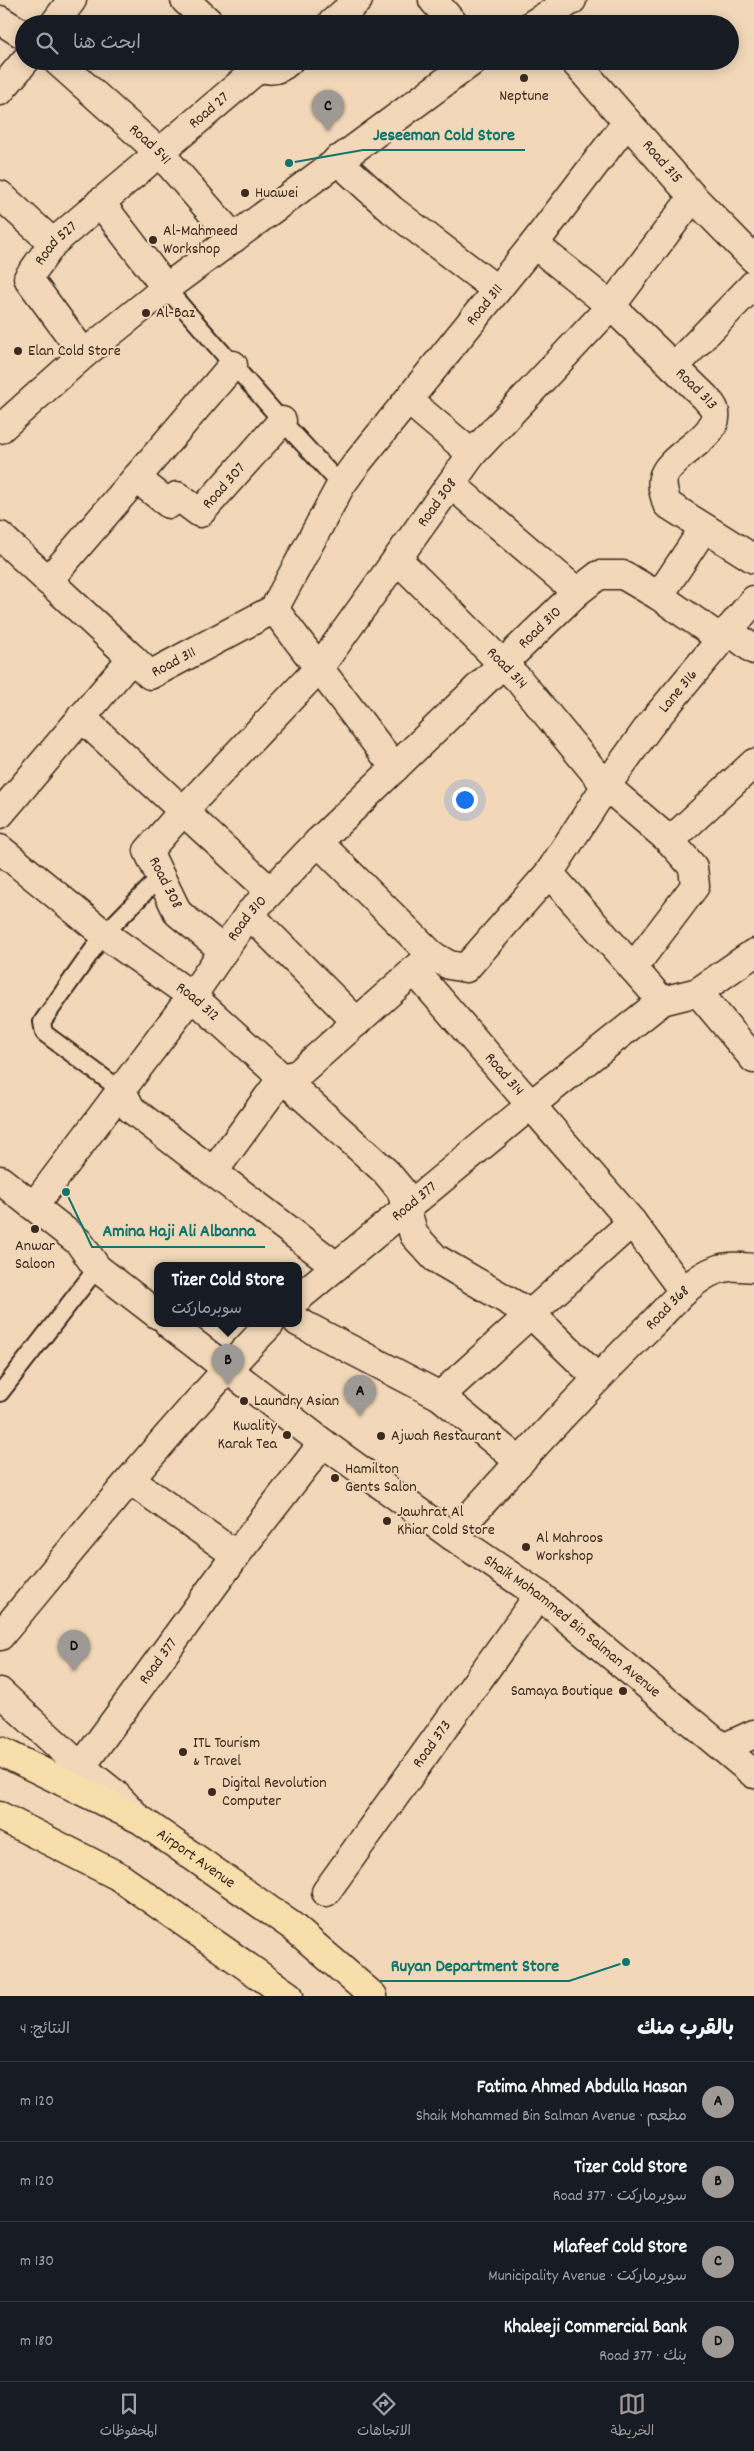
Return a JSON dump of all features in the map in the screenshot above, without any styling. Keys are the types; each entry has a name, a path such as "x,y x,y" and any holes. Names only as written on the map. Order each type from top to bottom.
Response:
{"main road":[{"name":"Airport Avenue","path":"0,1751 141,1820 292,1926 373,1996"},
{"path":"0,1816 118,1876 289,1996"}],"street":[{"path":"61,15 72,0"},
{"path":"185,0 201,15"},
{"path":"341,15 358,0"},
{"path":"433,0 446,15"},
{"path":"550,15 572,0"},
{"path":"0,20 15,29"},
{"path":"0,91 18,70"},
{"name":"Road 541","path":"67,70 159,152 234,238"},
{"name":"Road 27","path":"159,152 249,70"},
{"path":"0,429 84,354 166,288 461,70"},
{"name":"Road 315","path":"582,70 694,197 754,259"},
{"name":"Road 311","path":"0,814 80,717 132,658 150,675 274,609 341,485 534,244 626,122"},
{"name":"Road 527","path":"84,354 28,278 53,243 159,152"},
{"path":"337,160 392,210 497,290"},
{"path":"0,195 53,243"},
{"name":"Road 308","path":"223,950 178,913 148,851 184,810 318,668 472,454 610,306 694,197"},
{"path":"100,202 166,288"},
{"name":"Road 313","path":"534,244 610,306 674,367 714,409 714,423 705,434 670,465 663,478 663,492 667,504 754,559"},
{"path":"674,367 754,284"},
{"path":"48,581 233,365"},
{"path":"408,400 472,454"},
{"name":"Road 307","path":"136,478 169,504 177,496 200,513 282,421"},
{"name":"Road 310","path":"451,484 577,592"},
{"path":"659,596 704,528"},
{"path":"0,536 132,658"},
{"name":"Road 314","path":"397,559 518,678 606,786 670,841 692,867 695,886 633,968"},
{"name":"Road 310","path":"34,1206 192,996 249,914 318,842 577,592 599,575 624,574 754,650"},
{"name":"Lane 316","path":"606,786 650,725 754,600"},
{"path":"274,609 395,768"},
{"path":"80,717 184,810 270,892"},
{"path":"670,841 754,763"},
{"name":"Road 314","path":"423,962 466,968 549,874 606,786"},
{"name":"Road 314","path":"318,842 423,962 532,1104"},
{"name":"Road 312","path":"0,848 104,934 192,996 386,1172 401,1190 408,1208"},
{"path":"549,874 662,1001"},
{"path":"249,914 357,1022"},
{"name":"Road 377","path":"302,1295 532,1104 662,1001 698,992 754,953"},
{"path":"214,1171 282,1078 298,1074 423,962"},
{"path":"698,992 754,1059"},
{"path":"122,1091 131,1109 336,1266"},
{"path":"532,1104 632,1222 684,1292"},
{"path":"0,1180 80,1242 97,1268 154,1312"},
{"path":"408,1208 414,1235 435,1258 530,1314 597,1378"},
{"path":"440,1396 632,1222"},
{"name":"Road 368","path":"452,1536 597,1378 684,1292 716,1270 734,1266 754,1268"},
{"path":"302,1324 440,1396 520,1462"},
{"name":"Shaik Mohammed Bin Salman Avenue","path":"173,1327 323,1443 452,1536 539,1595 754,1774"},
{"path":"0,1636 130,1480 227,1368 267,1327"},
{"name":"Road 377","path":"81,1768 236,1555 323,1443"},
{"path":"130,1480 236,1555"},
{"name":"Road 373","path":"326,1892 539,1595"},
{"path":"0,1692 81,1768 115,1794 141,1820"},
{"path":"723,1748 754,1734"}],"lane":[{"path":"166,288 282,421 341,485"},
{"path":"122,1091 44,1034 42,1022 104,934 160,878"},
{"path":"0,1393 97,1268"}],"place":[{"name":"Neptune","path":"524,78"},
{"name":"Mlafeef Cold Store","path":"328,131"},
{"name":"Jeseeman Cold Store","path":"289,163"},
{"name":"Huawei","path":"245,193"},
{"name":"Al-Mahmeed Workshop","path":"153,240"},
{"name":"Al-Baz","path":"146,313"},
{"name":"Elan Cold Store","path":"18,351"},
{"name":"Amina Haji Ali Albanna","path":"66,1192"},
{"name":"Anwar Saloon","path":"35,1229"},
{"name":"Tizer Cold Store","path":"228,1385"},
{"name":"Laundry Asian","path":"244,1401"},
{"name":"Fatima Ahmed Abdulla Hasan","path":"360,1416"},
{"name":"Kwality Karak Tea","path":"287,1435"},
{"name":"Ajwah Restaurant","path":"381,1436"},
{"name":"Hamilton Gents Salon","path":"335,1478"},
{"name":"Jawhrat Al Khiar Cold Store","path":"387,1521"},
{"name":"Al Mahroos Workshop","path":"526,1547"},
{"name":"Khaleeji Commercial Bank","path":"74,1671"},
{"name":"Samaya Boutique","path":"623,1691"},
{"name":"ITL Tourism & Travel","path":"183,1752"},
{"name":"Digital Revolution Computer","path":"212,1792"},
{"name":"Ruyan Department Store","path":"626,1962"}]}
